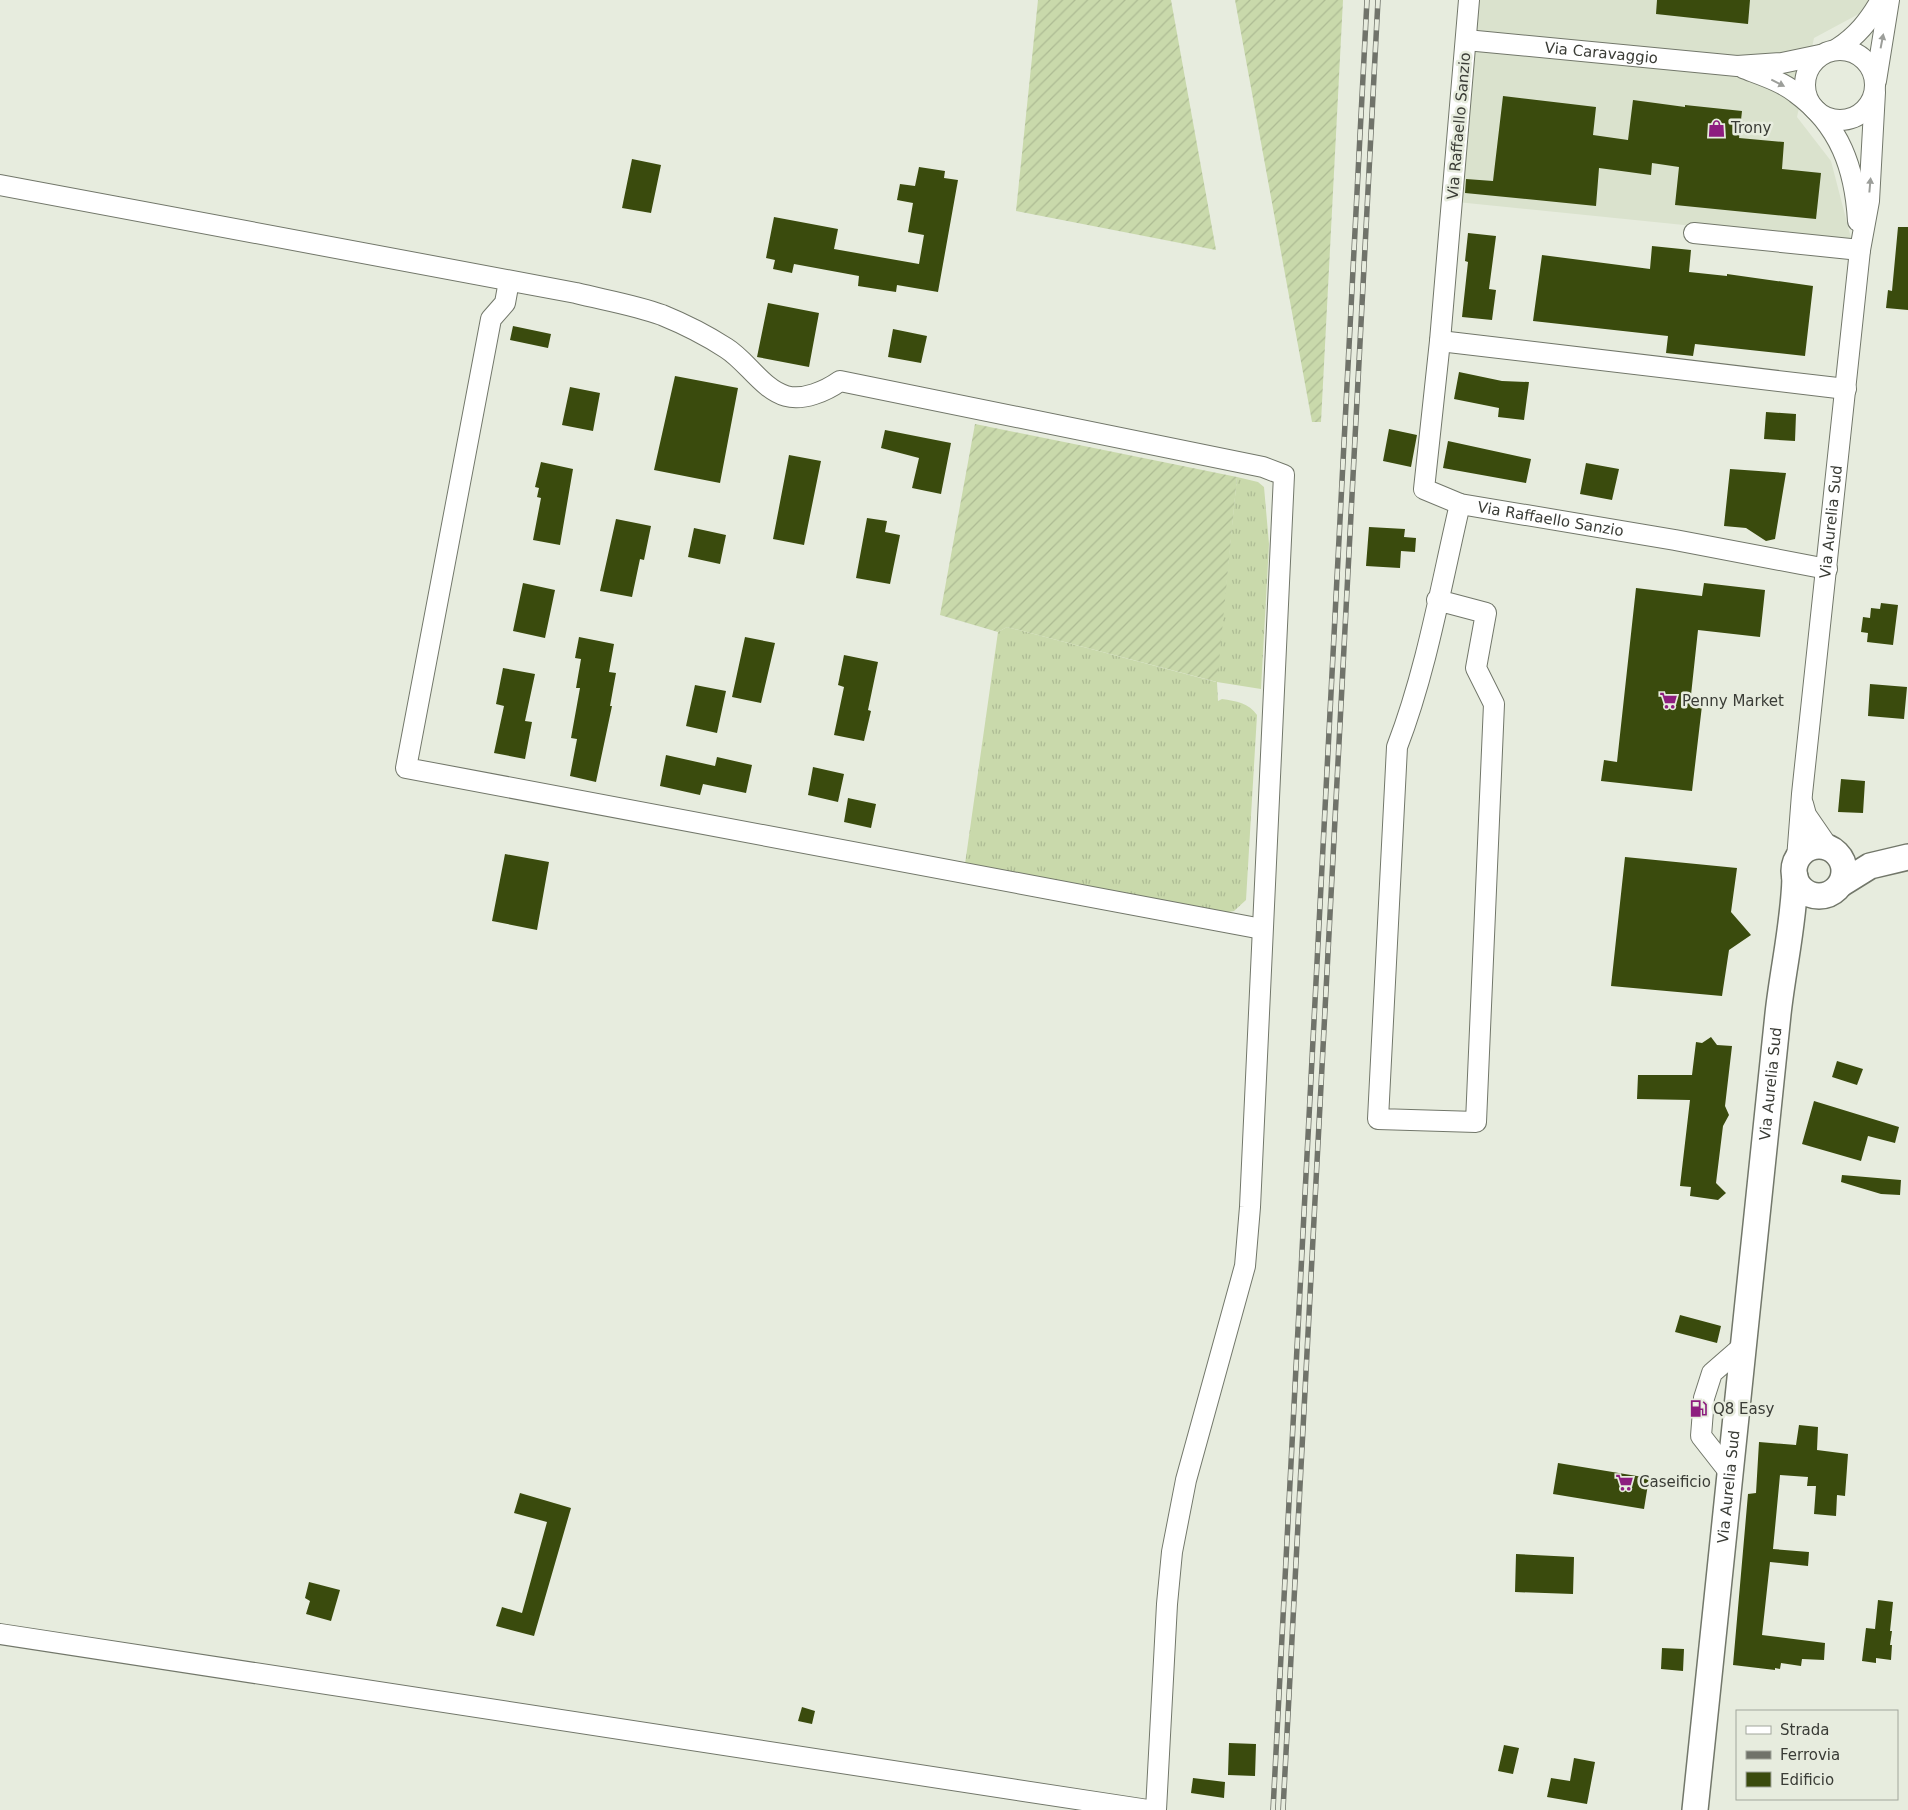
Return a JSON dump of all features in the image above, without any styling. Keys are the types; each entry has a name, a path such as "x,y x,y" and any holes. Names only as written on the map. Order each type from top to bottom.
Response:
{"main road":[{"path":"1814,846 1853,856 1908,856 1870,866 1832,890 1809,894 1798,884 1796,868 1807,849 1814,846"},
{"name":"Via Aurelia Sud","path":"1778,1014 1809,917 1832,890 1844,868 1832,850"},
{"name":"Via Aurelia Sud","path":"1695,1810 1778,1014 1784,963 1794,914 1796,868"}],"street":[{"name":"Via Raffaello Sanzio","path":"1469,0 1440,341 1424,489 1460,504 1665,538 1827,569"},
{"name":"Via Aurelia Sud","path":"1860,250 1858,210 1850,164 1832,130 1807,98 1804,86 1806,74 1812,63 1854,38 1863,28 1881,0"},
{"name":"Via Aurelia Sud","path":"1814,108 1833,120 1855,117 1871,102 1889,0"},
{"name":"Via Caravaggio","path":"1466,40 1737,66 1782,63 1829,52"},
{"path":"1829,52 1858,54 1873,70 1875,86"},
{"name":"Via Caravaggio","path":"1737,66 1789,88 1814,108"},
{"name":"Via Aurelia Sud","path":"1796,868 1802,794 1860,250 1868,201 1875,86"},
{"path":"0,185 576,293 660,314 727,348 750,367 770,388 786,396 811,395 840,381 1263,467 1284,475 1250,1207 1245,1266 1186,1480 1172,1552 1166,1604 1156,1810"},
{"path":"1694,233 1860,250"},
{"path":"509,281 505,303 491,319 406,768 1262,929"},
{"path":"1440,341 1846,389"},
{"path":"1437,600 1486,613 1476,668 1494,704 1476,1122 1378,1119 1397,747 1414,702 1437,600 1460,504"},
{"name":"Via Aurelia Sud","path":"1802,794 1806,815 1832,850"},
{"path":"1730,1472 1701,1436 1704,1398 1712,1373 1743,1346"},
{"path":"0,1634 1148,1810"}],"shaded area":[{"path":"1476,0 1869,0 1868,9 1814,38 1797,117 1831,161 1852,242 1457,202"}],"green space":[{"path":"1038,0 1171,0 1216,250 1016,211"},
{"path":"1235,0 1343,0 1321,422 1312,422"},
{"path":"975,424 1237,477 1217,682 1007,627 998,632 940,615"},
{"path":"1237,477 1258,482 1264,487 1269,544 1261,689 1217,682 1218,701 1222,699 1242,703 1257,715 1246,900 1234,911 1223,913 965,864 998,632 1007,627 1216,682"}],"building":[{"path":"1657,0 1750,0 1748,24 1656,14"},
{"path":"1503,96 1596,107 1593,135 1628,140 1633,100 1685,107 1685,105 1742,111 1739,138 1784,142 1782,169 1821,173 1816,219 1675,205 1679,167 1652,163 1651,175 1599,168 1596,206 1465,193 1466,179 1493,181"},
{"path":"632,159 661,165 651,213 622,208"},
{"path":"919,167 945,171 944,178 958,180 938,292 897,285 896,292 858,286 859,276 794,264 792,273 773,269 775,260 766,258 774,217 838,229 834,249 919,264 924,235 908,232 913,203 897,200 900,184 915,186"},
{"path":"1898,227 1908,227 1908,310 1886,308 1888,290 1892,291"},
{"path":"1468,233 1496,236 1489,289 1496,290 1492,320 1462,317 1468,262 1465,261"},
{"path":"1652,246 1691,250 1689,272 1727,276 1727,274 1813,286 1805,356 1695,344 1693,356 1666,353 1668,336 1533,321 1542,255 1650,269"},
{"path":"768,303 819,313 809,367 757,357"},
{"path":"513,326 551,334 548,348 510,340"},
{"path":"893,329 927,336 921,363 888,357"},
{"path":"1459,372 1502,381 1529,382 1524,420 1498,417 1499,408 1454,399"},
{"path":"675,376 738,388 720,483 654,470"},
{"path":"570,387 600,393 593,431 562,425"},
{"path":"1766,412 1796,414 1795,441 1764,439"},
{"path":"1389,429 1417,435 1411,467 1383,461"},
{"path":"885,430 951,443 941,494 912,488 919,458 881,448"},
{"path":"1448,441 1531,459 1526,483 1443,468"},
{"path":"789,455 821,461 804,545 773,539"},
{"path":"541,462 573,469 560,545 533,540 541,498 537,497 539,488 535,487"},
{"path":"1586,463 1619,469 1612,500 1580,494"},
{"path":"1730,469 1786,473 1775,539 1766,541 1746,528 1724,526"},
{"path":"867,518 887,521 885,532 900,535 890,584 856,578"},
{"path":"616,519 651,526 644,560 640,559 632,597 600,591"},
{"path":"1369,527 1405,529 1404,537 1416,538 1415,552 1401,551 1400,568 1366,566"},
{"path":"694,528 726,535 720,564 688,557"},
{"path":"523,583 555,590 545,638 513,631"},
{"path":"1704,583 1765,590 1760,637 1698,630 1691,695 1703,697 1692,791 1601,781 1604,760 1617,762 1636,588 1702,596"},
{"path":"1881,603 1898,605 1893,645 1867,642 1868,633 1861,632 1863,617 1870,618 1871,608 1880,609"},
{"path":"579,637 614,644 609,672 616,673 610,706 612,706 596,782 570,776 577,739 571,738 580,688 576,688 581,659 575,658"},
{"path":"745,637 775,643 761,703 732,697"},
{"path":"844,655 878,662 868,710 871,711 864,741 834,735 844,687 838,685"},
{"path":"503,668 535,674 525,721 532,722 525,759 494,753 504,706 496,704"},
{"path":"1870,684 1907,687 1904,719 1868,716"},
{"path":"695,685 726,691 717,733 686,726"},
{"path":"666,755 715,766 717,757 752,765 746,793 703,784 700,795 660,786"},
{"path":"813,767 844,774 838,802 808,795"},
{"path":"1841,779 1865,781 1863,813 1838,812"},
{"path":"848,798 876,804 871,828 844,822"},
{"path":"505,854 549,862 537,930 492,921"},
{"path":"1625,857 1737,868 1731,912 1751,935 1729,950 1722,996 1611,986"},
{"path":"1711,1037 1717,1045 1732,1046 1725,1106 1729,1115 1723,1126 1716,1183 1726,1193 1718,1200 1690,1196 1691,1187 1680,1186 1690,1100 1637,1099 1638,1075 1692,1075 1696,1042 1702,1043"},
{"path":"1837,1061 1863,1069 1857,1085 1832,1077"},
{"path":"1814,1101 1899,1127 1895,1143 1868,1136 1861,1161 1802,1144"},
{"path":"1842,1175 1901,1180 1900,1195 1881,1194 1841,1182"},
{"path":"1680,1315 1721,1326 1717,1343 1675,1332"},
{"path":"1799,1425 1818,1427 1817,1450 1848,1454 1845,1496 1837,1495 1836,1516 1814,1514 1816,1486 1807,1486 1808,1477 1780,1475 1773,1549 1809,1552 1808,1566 1770,1562 1762,1635 1825,1643 1824,1660 1802,1659 1801,1666 1781,1663 1780,1669 1775,1668 1775,1670 1733,1665 1748,1494 1756,1493 1759,1442 1796,1445"},
{"path":"1558,1463 1649,1478 1644,1509 1553,1494"},
{"path":"520,1493 571,1508 534,1636 496,1626 502,1607 522,1613 547,1522 514,1513"},
{"path":"1516,1554 1574,1557 1573,1594 1515,1592"},
{"path":"309,1582 340,1590 331,1621 306,1614 310,1601 305,1598"},
{"path":"1878,1600 1893,1602 1890,1631 1892,1631 1890,1645 1892,1645 1891,1660 1876,1658 1876,1663 1862,1661 1866,1628 1875,1629"},
{"path":"1662,1648 1684,1649 1683,1671 1661,1669"},
{"path":"802,1707 815,1711 812,1724 798,1721"},
{"path":"1229,1743 1256,1744 1255,1776 1228,1775"},
{"path":"1504,1745 1519,1748 1513,1774 1498,1771"},
{"path":"1574,1758 1595,1762 1587,1804 1547,1797 1551,1778 1570,1781"},
{"path":"1193,1778 1225,1782 1224,1798 1191,1793"}],"railway":[{"path":"1273,1810 1367,0"},
{"path":"1283,1810 1378,0"}],"place":[{"name":"Trony","path":"1717,128"},
{"name":"Penny Market","path":"1668,701"},
{"name":"Q8 Easy","path":"1699,1409"},
{"name":"Caseificio","path":"1625,1482"}]}
